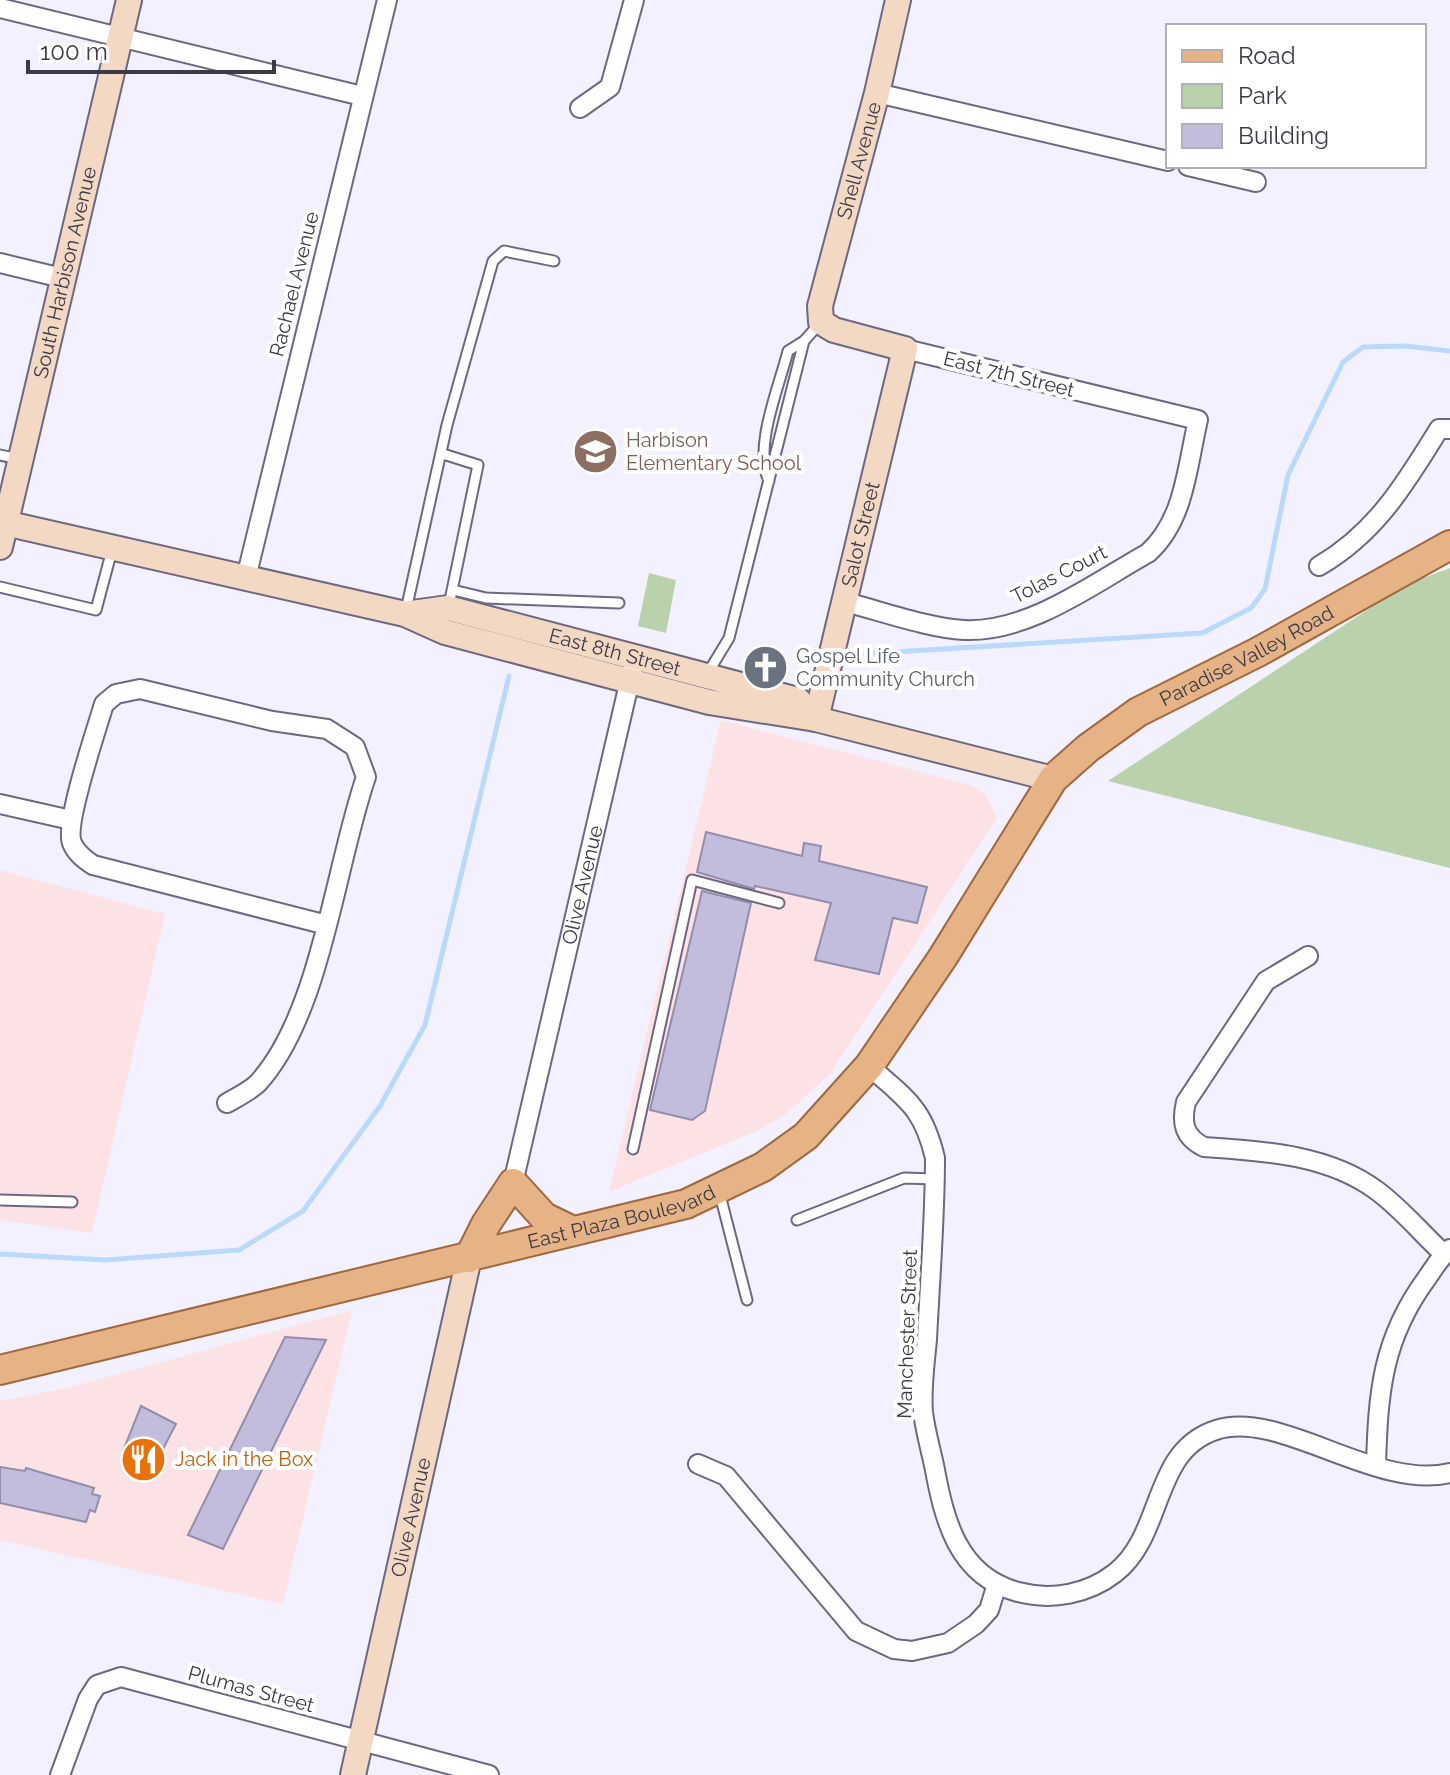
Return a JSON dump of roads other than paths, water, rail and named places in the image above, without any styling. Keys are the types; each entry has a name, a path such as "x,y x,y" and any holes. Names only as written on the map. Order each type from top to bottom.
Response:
{"main road":[{"name":"Paradise Valley Road","path":"1053,779 1138,712 1258,652 1450,545"},
{"name":"East Plaza Boulevard","path":"0,1370 686,1204 719,1191 763,1167 806,1136 869,1066 943,957 1053,779"},
{"path":"469,1258 486,1224 513,1183 544,1217 573,1231"}],"street":[{"name":"South Harbison Avenue","path":"2,531 11,458 62,278 129,0"},
{"name":"Rachael Avenue","path":"246,578 387,0"},
{"path":"580,108 610,87 634,0"},
{"name":"Shell Avenue","path":"821,322 820,306 877,93 898,0"},
{"path":"0,8 362,96"},
{"path":"877,93 1166,161"},
{"path":"1196,168 1256,182"},
{"path":"0,263 62,278"},
{"name":"East 7th Street","path":"821,322 834,330 905,349 1198,420"},
{"name":"Salot Street","path":"816,719 905,349"},
{"name":"Tolas Court","path":"845,602 963,630 1000,627 1038,613 1148,553 1163,540 1174,521 1198,420"},
{"path":"1319,566 1365,534 1398,496 1439,429 1450,429"},
{"name":"East 8th Street","path":"2,531 113,546 405,614 445,632 632,669 705,677 798,700 816,719"},
{"name":"East 8th Street","path":"405,614 450,599 747,711 816,719 1053,779"},
{"name":"Olive Avenue","path":"513,1183 632,669"},
{"path":"227,1103 257,1084 291,1033 327,925 366,777 355,747 327,729 272,721 140,689 116,694 104,704 71,820 71,841 82,858 93,865 327,925"},
{"path":"0,804 71,820"},
{"path":"1308,956 1266,981 1186,1102 1182,1119 1193,1141 1204,1147 1283,1153 1346,1173 1376,1191 1447,1252 1415,1293 1388,1349 1378,1394 1376,1466"},
{"name":"Manchester Street","path":"869,1066 913,1106 927,1126 935,1158 923,1410 944,1518 956,1545 975,1569 997,1584 1028,1594 1061,1595 1091,1588 1116,1573 1144,1541 1171,1466 1194,1441 1215,1430 1235,1426 1257,1428 1410,1476 1450,1473"},
{"name":"Olive Avenue","path":"353,1775 469,1258"},
{"path":"698,1464 726,1476 856,1631 894,1649 912,1651 948,1643 976,1624 989,1610 997,1584"},
{"name":"Plumas Street","path":"60,1775 88,1699 97,1685 121,1677 489,1775"}],"lane":[{"path":"405,614 413,566 443,454 447,425 493,261 504,251 554,261"},
{"path":"705,677 729,638 804,341 821,322"},
{"path":"443,454 478,465 450,599 619,603"},
{"path":"0,587 96,610 113,546"},
{"path":"633,1149 692,880 779,903"},
{"path":"797,1220 904,1178 935,1179"},
{"path":"719,1191 747,1300"},
{"path":"0,1200 72,1202"}],"waterway":[{"path":"846,655 1202,633 1251,608 1265,589 1288,475 1343,362 1363,347 1406,346 1450,351"},
{"path":"0,1254 105,1260 239,1250 303,1211 380,1106 425,1025 509,676"}],"place":[{"name":"Harbison Elementary School","path":"595,452"},
{"name":"Gospel Life Community Church","path":"765,668"},
{"name":"Jack in the Box","path":"144,1459"}]}
